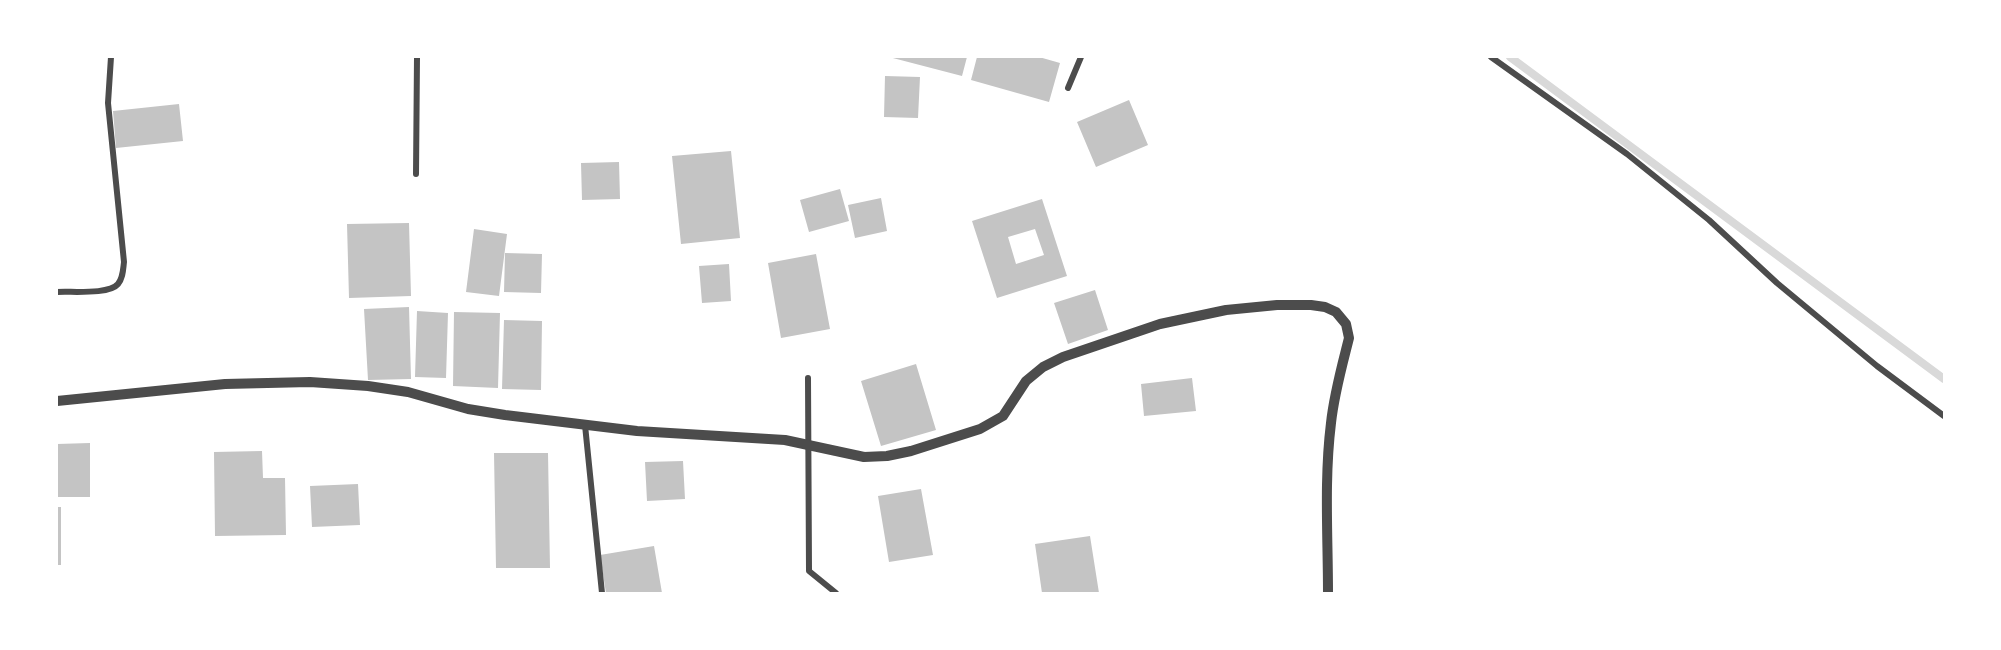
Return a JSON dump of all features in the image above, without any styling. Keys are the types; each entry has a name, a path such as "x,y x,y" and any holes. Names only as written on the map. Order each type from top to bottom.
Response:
{"street":[{"path":"57,292 108,290 117,286 122,277 124,262 108,103 111,57"},
{"path":"416,174 417,57"},
{"path":"1068,88 1081,57"},
{"path":"1491,57 1627,154 1709,220 1777,283 1877,366 1944,416"},
{"path":"57,401 225,384 310,382 398,391 468,409 638,431 785,441 864,457 887,456 911,452 965,435 996,422 1026,381 1052,362 1160,324 1226,310 1277,304 1325,307 1342,318 1346,324 1348,338 1331,420 1328,450 1326,504 1328,593"},
{"path":"808,378 809,571 836,593"},
{"path":"585,424 602,593"}],"building":[{"path":"889,57 967,57 962,76"},
{"path":"977,57 1039,57 1060,63 1049,102 971,80"},
{"path":"885,76 920,77 918,118 884,117"},
{"path":"1129,100 1148,145 1096,167 1077,122"},
{"path":"179,104 183,141 116,148 113,111"},
{"path":"731,151 740,238 681,244 672,156"},
{"path":"619,162 620,199 582,200 581,163"},
{"path":"840,189 849,221 809,232 800,200"},
{"path":"881,198 887,231 855,238 848,205"},
{"path":"1042,199 1067,276 997,298 972,221","holes":["1035,229 1044,255 1016,264 1008,237"]},
{"path":"409,223 411,296 349,298 347,224"},
{"path":"474,229 507,234 499,296 466,292"},
{"path":"505,253 542,254 541,293 504,292"},
{"path":"816,254 830,329 781,338 768,263"},
{"path":"729,264 731,301 702,303 699,266"},
{"path":"1095,290 1108,330 1068,344 1054,303"},
{"path":"409,307 411,379 368,380 364,309"},
{"path":"417,311 448,313 446,378 415,377"},
{"path":"454,312 500,313 498,388 453,386"},
{"path":"504,320 542,321 541,390 502,389"},
{"path":"916,364 936,430 881,446 861,381"},
{"path":"1192,378 1196,411 1144,416 1141,384"},
{"path":"90,443 90,497 57,497 57,444"},
{"path":"262,451 263,478 285,478 286,535 215,536 214,452"},
{"path":"494,453 548,453 550,568 496,568"},
{"path":"683,461 685,499 647,501 645,462"},
{"path":"358,484 360,525 312,527 310,486"},
{"path":"921,489 933,555 889,562 878,496"},
{"path":"57,507 61,507 61,565 57,565"},
{"path":"1090,536 1099,593 1042,593 1035,544"},
{"path":"654,546 662,593 606,593 600,555"}],"waterway":[{"path":"1510,57 1944,379"}]}
